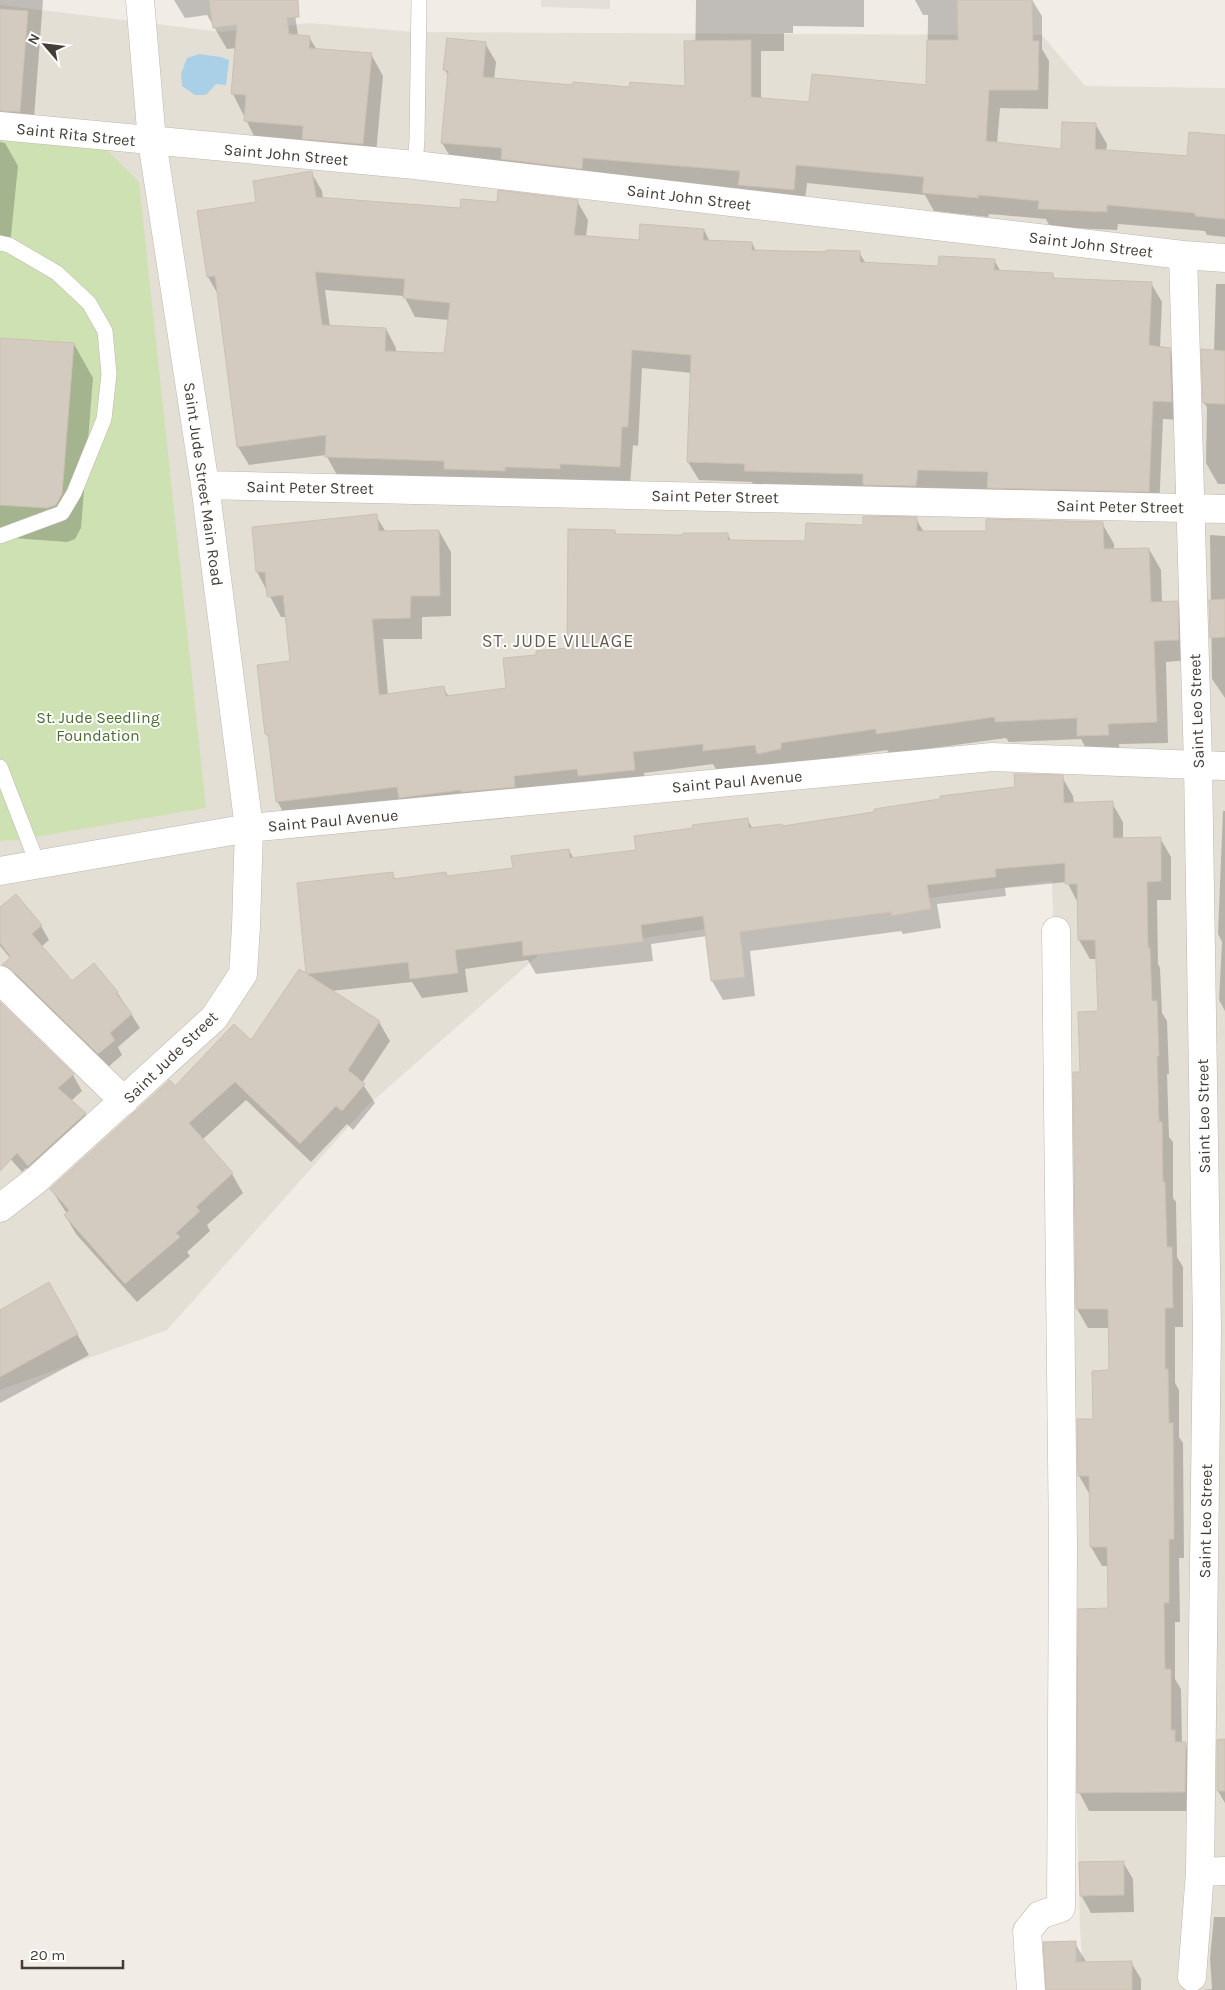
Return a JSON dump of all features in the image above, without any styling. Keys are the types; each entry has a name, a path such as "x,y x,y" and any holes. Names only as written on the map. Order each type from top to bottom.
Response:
{"street":[{"name":"Saint Jude Street Main Road","path":"140,0 152,141 206,485 249,828"},
{"name":"Saint Rita Street","path":"0,126 152,141"},
{"name":"Saint John Street","path":"152,141 415,165 1183,255 1225,258"},
{"name":"Saint Leo Street","path":"1183,255 1198,764 1213,1034 1216,1330 1212,1872 1192,1977"},
{"name":"Saint Peter Street","path":"206,485 1225,509"},
{"name":"Saint Paul Avenue","path":"0,871 249,828 992,757 1225,766"},
{"name":"Saint Jude Street","path":"0,1208 35,1181 214,1018 243,974 249,828"},
{"path":"1031,1990 1028,1930 1040,1915 1061,1908 1063,1546 1056,931"},
{"path":"0,980 124,1100"}],"lane":[{"path":"415,165 419,0"},
{"path":"0,243 9,245 57,273 89,303 105,331 109,374 104,419 74,493 62,513 0,536"},
{"path":"0,767 4,790 38,865"}],"shaded area":[{"path":"541,0 610,0 610,9 541,7"},
{"path":"0,5 222,32 310,23 414,32 1042,35 1085,86 1225,88 1225,1990 1084,1990 1080,1928 1052,881 542,952 366,1107 167,1330 0,1390"}],"green space":[{"name":"St. Jude Seedling Foundation","path":"0,137 105,148 139,182 206,808 17,840 0,841"}],"water":[{"path":"199,54 229,60 226,85 216,84 206,95 195,95 182,86 181,74 187,58"}],"building":[{"path":"209,0 298,0 299,17 287,18 289,34 310,36 309,48 372,53 363,144 302,139 303,126 244,121 246,95 231,94 237,25 213,28"},
{"path":"957,0 1032,0 1033,41 1039,41 1038,90 989,90 986,141 1061,149 1062,122 1096,123 1095,149 1187,156 1189,132 1225,135 1225,219 1195,216 1195,213 1107,205 1107,212 1038,209 1039,201 978,195 978,198 922,193 924,177 796,165 794,190 738,185 740,171 583,158 582,169 501,159 502,148 441,143 448,71 443,70 447,38 486,42 483,77 572,85 573,82 629,87 630,82 685,86 684,41 751,40 751,97 809,102 812,74 926,85 927,40 958,40"},
{"path":"0,9 28,11 20,112 0,111"},
{"path":"312,171 316,197 460,208 461,199 497,202 498,190 578,200 574,235 639,240 640,224 704,229 703,240 752,242 752,250 860,251 860,262 938,266 939,256 995,259 994,270 1053,273 1053,278 1152,282 1149,345 1170,348 1172,402 1153,401 1149,492 987,488 988,472 918,470 916,486 863,485 863,474 744,471 745,464 687,462 691,355 632,350 628,427 622,427 620,467 560,464 560,469 505,467 505,471 444,469 444,461 325,457 326,435 237,447 215,276 207,277 197,211 256,202 253,181","holes":["315,272 405,279 403,298 450,303 444,353 385,351 386,328 322,325"]},
{"path":"0,338 74,343 62,494 56,505 47,508 0,505"},
{"path":"1201,349 1225,351 1225,404 1203,403"},
{"path":"377,514 379,531 439,530 440,596 411,596 410,618 372,619 379,695 444,686 446,696 506,688 503,658 536,655 536,651 567,648 568,529 615,530 615,534 682,535 683,533 728,533 728,540 805,541 806,523 863,525 863,516 917,517 917,531 986,531 986,519 1103,522 1104,549 1149,548 1151,602 1178,601 1179,640 1154,641 1157,722 1108,724 1109,735 1077,736 1077,718 995,722 995,717 876,734 876,729 781,743 781,749 757,754 755,745 703,751 703,744 633,752 635,770 578,776 577,769 514,776 515,787 461,792 461,790 399,798 397,787 276,802 268,734 265,734 257,665 290,661 283,595 267,597 265,572 256,572 252,527"},
{"path":"1225,599 1225,637 1210,638 1209,600"},
{"path":"1014,774 1063,775 1064,803 1113,801 1113,838 1161,837 1161,881 1147,882 1148,948 1150,947 1152,1001 1157,1001 1159,1122 1162,1122 1167,1247 1172,1247 1173,1308 1165,1308 1165,1369 1168,1369 1169,1423 1173,1423 1174,1539 1169,1539 1169,1603 1164,1603 1165,1669 1171,1669 1171,1730 1175,1730 1175,1742 1186,1742 1185,1792 1077,1793 1078,1609 1108,1608 1107,1547 1090,1547 1089,1476 1078,1476 1077,1419 1093,1419 1092,1371 1109,1370 1108,1309 1076,1309 1073,1072 1080,1072 1078,1012 1098,1011 1095,940 1078,940 1077,884 1065,884 1065,863 995,869 996,877 927,885 931,909 891,916 891,912 740,932 745,977 711,981 703,916 641,925 643,942 523,956 522,941 455,950 458,973 410,979 408,962 307,974 380,1021 348,1070 365,1084 342,1111 336,1106 300,1144 235,1082 189,1123 233,1173 196,1207 200,1211 176,1233 180,1237 125,1284 64,1215 69,1210 50,1189 170,1080 175,1086 234,1024 251,1040 299,969 306,973 297,883 393,872 394,879 446,872 447,876 513,868 511,856 569,849 570,858 636,850 634,836 693,828 692,825 748,818 749,828 782,824 783,826 874,812 874,809 940,799 940,796 1015,787"},
{"path":"16,894 42,925 32,934 72,981 94,963 118,992 116,993 132,1014 110,1033 115,1040 98,1054 11,969 2,965 11,957 0,943 0,907"},
{"path":"0,1002 74,1074 58,1088 86,1113 28,1166 17,1153 0,1171"},
{"path":"49,1282 78,1334 0,1377 0,1310"},
{"path":"1225,1739 1225,1791 1217,1791 1217,1740"},
{"path":"1124,1861 1124,1895 1080,1896 1079,1862"},
{"path":"1076,1941 1076,1962 1132,1961 1132,1990 1046,1990 1043,1942"}],"district":[{"name":"ST. JUDE VILLAGE","path":"558,641"}]}
